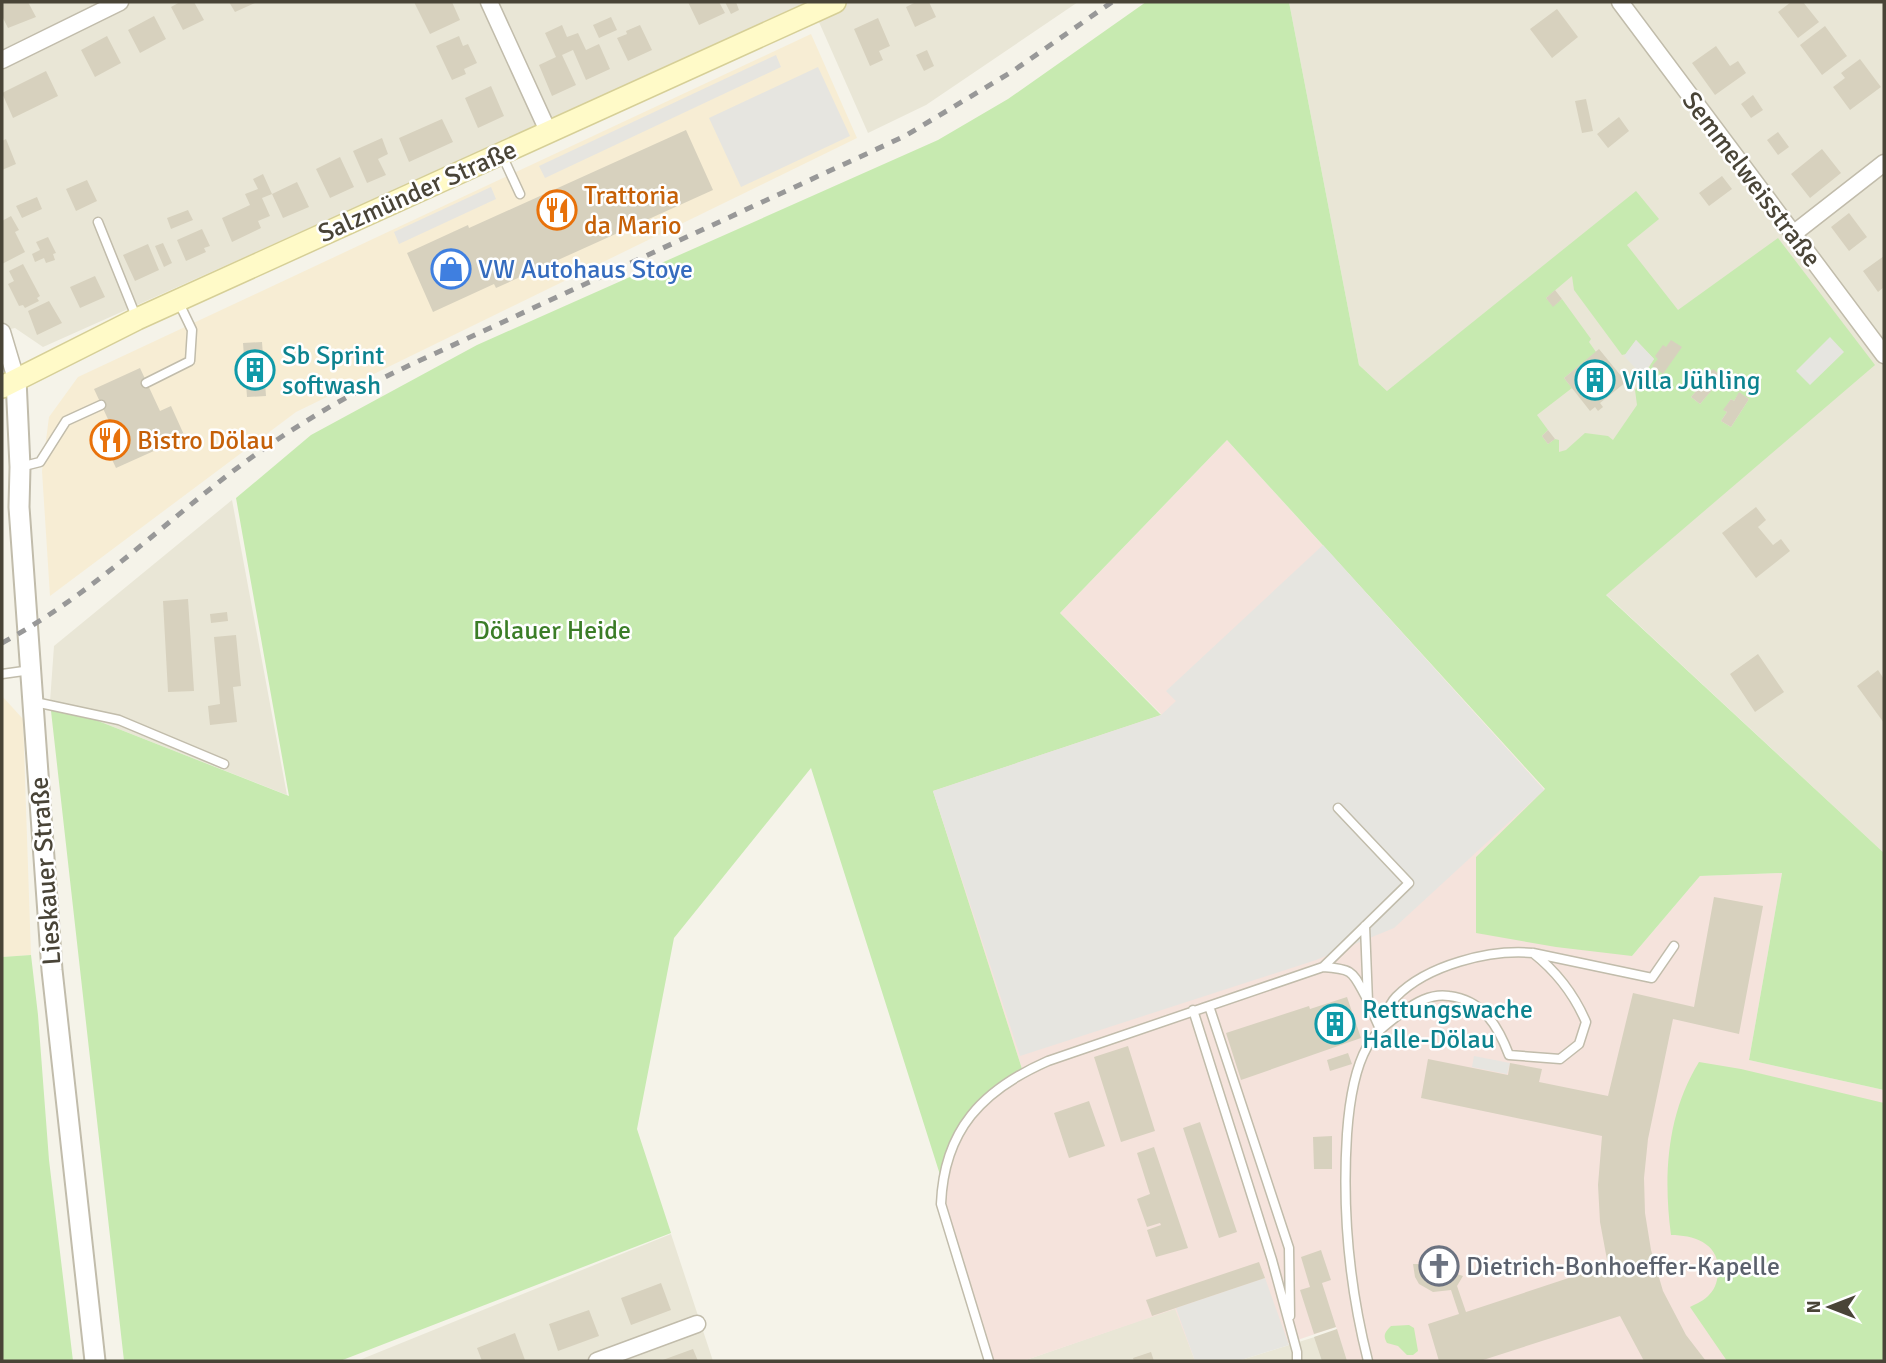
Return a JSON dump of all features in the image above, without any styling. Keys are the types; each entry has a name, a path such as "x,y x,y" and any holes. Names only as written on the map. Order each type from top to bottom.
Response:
{"main road":[{"name":"Salzmünder Straße","path":"9,383 177,300 835,2"}],"street":[{"path":"2,60 120,2"},
{"path":"489,2 548,131"},
{"name":"Semmelweisstraße","path":"1620,2 1884,355"},
{"path":"1793,234 1884,163"},
{"path":"2,332 9,383"},
{"name":"Lieskauer Straße","path":"9,383 20,467 19,507 52,970 95,1361"},
{"path":"597,1361 697,1324"}],"lane":[{"path":"501,153 520,194"},
{"path":"98,222 137,319"},
{"path":"146,383 190,361 192,331 177,300"},
{"path":"20,467 40,462 66,421 101,405"},
{"path":"2,674 31,670"},
{"path":"33,701 120,720 224,764"},
{"path":"1323,967 1409,883 1338,808"},
{"path":"1365,926 1368,1002"},
{"path":"1367,1361 1349,1271 1346,1157 1353,1087 1362,1057 1396,997 1428,976 1466,959 1514,951 1652,978 1674,946"},
{"path":"1380,1029 1426,998 1444,995 1471,1002 1492,1020 1501,1033 1509,1055 1560,1059 1579,1044 1586,1022 1576,998 1549,965 1533,953"},
{"path":"989,1361 941,1204 947,1156 955,1138 981,1103 997,1088 1023,1072 1097,1043 1323,967 1345,969 1353,973 1380,1029"},
{"path":"1209,1006 1289,1248 1290,1329"},
{"path":"1194,1010 1272,1260 1297,1361"},
{"path":"1272,1260 1289,1248"}],"shaded area":[{"path":"2,2 1078,2 926,105 868,133 811,4 43,347 15,328 2,331"},
{"path":"1289,2 1884,2 1884,853 1359,365"},
{"path":"811,34 857,138 296,412 50,596 42,471 49,417 78,377"},
{"path":"776,55 781,67 545,178 539,166"},
{"path":"818,67 850,136 741,187 709,118"},
{"path":"491,187 496,199 399,244 394,232"},
{"path":"1830,337 1844,352 1810,385 1796,371"},
{"path":"1636,340 1654,359 1642,375 1624,356"},
{"path":"1227,440 1545,790 1476,857 1632,956 1700,876 1782,873 1749,1060 1884,1090 1884,1361 1347,1361 1336,1327 1235,1361 1195,1361 1175,1309 1023,1361 989,1361 941,1204 942,1181 966,1120 1023,1072 932,788 1161,714 1060,613"},
{"path":"232,500 287,795 50,702 54,646"},
{"path":"1323,545 1544,790 1394,928 1316,960 1020,1056 933,791 1161,715 1176,701 1166,691"},
{"path":"2,696 23,719 31,955 2,957"},
{"path":"1474,1056 1510,1063 1507,1074 1472,1067"},
{"path":"671,1234 713,1361 357,1361"},
{"path":"1265,1278 1289,1345 1238,1361 1195,1361 1176,1308"},
{"path":"1176,1308 1195,1361 1023,1361"},
{"path":"1337,1330 1347,1361 1238,1361"}],"green space":[{"name":"Dölauer Heide","path":"1146,2 1289,2 1359,365 1387,391 1636,191 1659,219 1627,245 1678,310 1778,238 1875,365 1606,595 1884,853 1884,1090 1749,1060 1782,873 1700,876 1632,956 1556,947 1476,933 1476,857 1545,789 1227,440 1060,613 1161,715 933,791 1023,1072 966,1120 942,1181 811,768 674,938 637,1129 671,1233 340,1361 124,1361 50,702 289,796 236,498 311,435 477,345 938,140 1008,99","holes":["1572,276 1574,290 1622,355 1626,354 1636,340 1654,359 1635,390 1637,405 1613,440 1608,436 1585,433 1566,450 1559,452 1559,440 1555,439 1548,444 1542,436 1548,430 1537,415 1572,388 1564,378 1596,352 1589,342 1591,339 1562,299 1553,306 1546,298","1703,376 1722,377 1700,404 1691,397 1698,389 1695,386","1739,393 1749,399 1731,427 1721,421 1731,399 1734,401"]},
{"path":"31,955 49,1160 73,1361 2,1361 2,957"},
{"path":"1699,1062 1741,1069 1884,1103 1884,1361 1727,1361 1690,1307 1705,1299 1713,1289 1718,1277 1717,1261 1714,1253 1703,1242 1671,1235 1668,1168 1680,1103"},
{"path":"1409,1325 1414,1328 1418,1351 1413,1355 1407,1355 1398,1346 1387,1343 1385,1338 1386,1331 1391,1326"}],"building":[{"path":"2,2 28,2 36,17 8,28 2,16"},
{"path":"180,2 194,2 204,20 183,30 171,7"},
{"path":"229,2 257,2 235,12"},
{"path":"414,2 452,2 460,20 430,34"},
{"path":"688,2 719,2 725,13 699,25"},
{"path":"725,2 736,2 739,10 731,14"},
{"path":"916,2 929,2 936,17 915,27 906,7"},
{"path":"1791,2 1803,2 1819,22 1798,38 1778,12"},
{"path":"1557,9 1578,37 1552,58 1530,29"},
{"path":"154,16 166,39 140,53 128,30"},
{"path":"611,17 617,30 599,38 593,25"},
{"path":"878,18 890,46 879,51 883,60 870,66 854,29"},
{"path":"562,25 567,37 578,33 586,50 599,44 610,69 586,80 573,50 562,55 576,85 552,96 539,65 556,57 545,33"},
{"path":"640,25 652,50 628,61 617,38"},
{"path":"1825,26 1847,56 1822,75 1800,45"},
{"path":"107,36 121,63 95,77 81,50"},
{"path":"459,36 463,46 468,44 477,63 464,69 466,74 452,80 436,46"},
{"path":"1716,46 1730,66 1738,61 1746,73 1715,95 1692,63"},
{"path":"927,50 934,66 924,71 916,55"},
{"path":"1860,59 1881,87 1850,110 1833,87 1845,78 1841,73"},
{"path":"46,71 58,96 13,118 2,93"},
{"path":"491,86 504,116 478,128 465,98"},
{"path":"1753,95 1763,110 1751,118 1741,104"},
{"path":"1586,99 1593,131 1582,133 1575,101"},
{"path":"1619,117 1629,131 1608,148 1597,134"},
{"path":"442,119 453,142 409,162 399,138"},
{"path":"686,130 713,190 496,288 494,284 433,312 407,253 468,225 469,228"},
{"path":"1778,132 1789,147 1778,155 1767,140"},
{"path":"382,138 388,154 378,159 386,175 367,183 353,151"},
{"path":"6,139 16,164 2,170 2,141"},
{"path":"1822,149 1841,173 1810,198 1791,174"},
{"path":"340,157 354,187 330,198 316,169"},
{"path":"263,174 272,194 262,198 270,216 258,221 261,228 232,242 222,218 250,205 245,194 258,189 253,179"},
{"path":"1722,176 1732,189 1709,206 1699,193"},
{"path":"87,180 97,201 76,211 66,189"},
{"path":"297,182 309,207 283,218 272,194"},
{"path":"37,197 42,209 22,218 16,206"},
{"path":"188,210 193,220 171,229 167,218"},
{"path":"1849,213 1867,237 1849,251 1831,227"},
{"path":"11,216 19,230 15,232 25,252 2,264 2,221"},
{"path":"202,229 210,246 204,248 206,252 186,261 177,240"},
{"path":"48,237 56,253 53,254 55,260 46,263 44,258 35,262 32,254 40,250 36,242"},
{"path":"163,243 172,263 164,267 155,246"},
{"path":"148,244 159,270 135,281 123,255"},
{"path":"1884,256 1884,287 1878,292 1863,271"},
{"path":"23,264 40,296 37,298 39,301 25,308 23,305 19,306 8,284 14,281 9,271"},
{"path":"95,276 105,297 80,308 70,287"},
{"path":"1555,290 1562,299 1553,307 1546,298"},
{"path":"49,301 62,323 37,335 28,311"},
{"path":"1671,340 1682,347 1663,374 1652,366 1663,345 1666,347"},
{"name":"Sb Sprint softwash","path":"262,342 266,396 247,397 243,343"},
{"name":"Villa Jühling","path":"1599,349 1626,382 1600,403 1603,407 1598,411 1595,407 1590,411 1564,378"},
{"path":"140,368 160,411 171,406 185,437 116,468 101,436 113,430 94,389"},
{"path":"1713,369 1723,377 1700,404 1691,397 1698,389 1695,386"},
{"path":"1739,392 1749,399 1731,427 1721,421 1727,412 1723,410 1731,399 1734,401"},
{"path":"1548,430 1555,439 1548,444 1542,436"},
{"path":"1756,507 1766,520 1758,527 1773,545 1781,539 1790,551 1756,578 1722,533"},
{"path":"188,599 194,691 168,692 163,601"},
{"path":"227,612 228,621 211,623 210,614"},
{"path":"236,635 241,686 233,687 237,722 210,725 208,706 220,704 214,637"},
{"path":"1758,654 1784,692 1755,712 1730,674"},
{"path":"1878,670 1884,679 1884,723 1857,686"},
{"path":"1714,897 1763,906 1739,1034 1673,1019 1648,1139 1644,1178 1645,1213 1651,1250 1663,1291 1686,1335 1706,1361 1644,1361 1620,1316 1480,1361 1439,1361 1428,1324 1459,1314 1451,1290 1433,1292 1419,1284 1415,1277 1413,1264 1422,1264 1429,1253 1441,1250 1455,1261 1454,1273 1463,1276 1457,1286 1466,1312 1608,1265 1600,1222 1598,1185 1602,1136 1421,1098 1428,1059 1508,1075 1510,1063 1542,1069 1539,1082 1608,1096 1633,993 1694,1007"},
{"path":"1347,997 1361,1038 1241,1080 1226,1033 1309,1006 1310,1009"},
{"path":"1128,1046 1155,1131 1121,1142 1094,1057"},
{"path":"1348,1053 1352,1064 1330,1071 1327,1060"},
{"path":"1089,1101 1105,1146 1069,1158 1054,1113"},
{"path":"1200,1122 1237,1232 1219,1238 1183,1128"},
{"path":"1332,1136 1332,1169 1314,1169 1313,1137"},
{"path":"1154,1147 1188,1248 1156,1257 1147,1230 1161,1225 1160,1223 1147,1227 1137,1199 1150,1194 1137,1153"},
{"path":"1321,1250 1331,1280 1322,1283 1336,1327 1314,1334 1300,1290 1310,1287 1301,1257"},
{"path":"1259,1262 1265,1278 1152,1316 1146,1300"},
{"path":"661,1283 671,1310 631,1325 621,1298"},
{"path":"589,1310 599,1336 558,1351 549,1324"},
{"path":"1337,1329 1347,1361 1322,1361 1314,1337"},
{"path":"515,1333 525,1360 482,1361 477,1348"},
{"path":"693,1349 698,1361 660,1361"},
{"path":"1151,1352 1154,1361 1134,1361 1133,1358"}],"railway":[{"path":"2,643 61,607 246,461 361,389 905,136 1013,71 1112,2"}],"place":[{"name":"Trattoria da Mario","path":"557,210"},
{"name":"VW Autohaus Stoye","path":"451,269"},
{"name":"Sb Sprint softwash","path":"255,370"},
{"name":"Villa Jühling","path":"1595,380"},
{"name":"Bistro Dölau","path":"110,440"},
{"name":"Rettungswache Halle-Dölau","path":"1335,1024"},
{"name":"Dietrich-Bonhoeffer-Kapelle","path":"1439,1266"}]}
